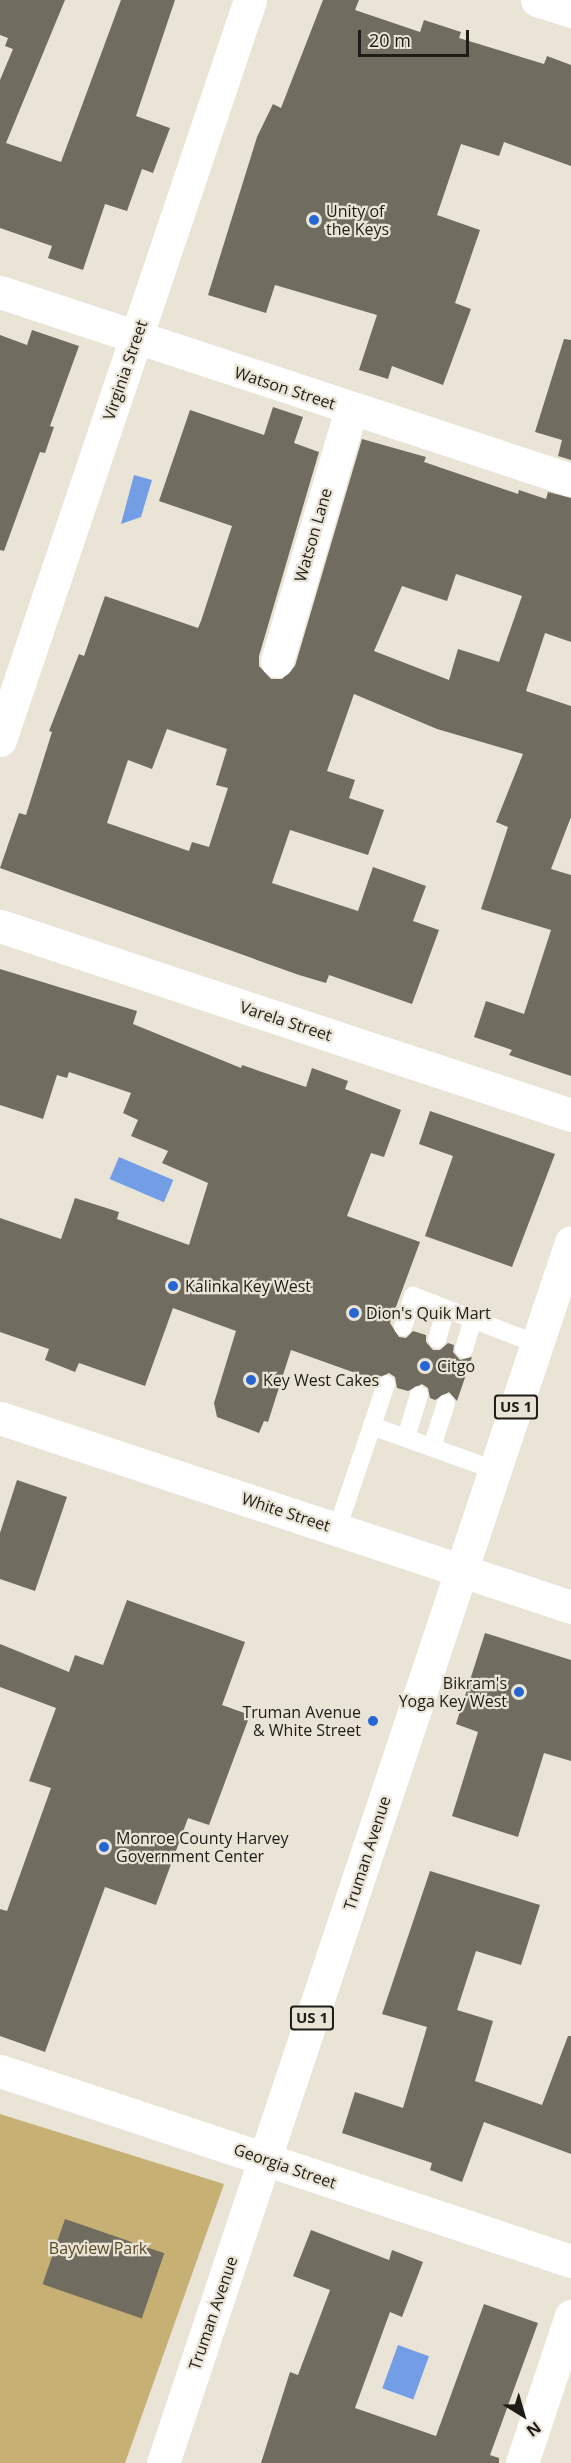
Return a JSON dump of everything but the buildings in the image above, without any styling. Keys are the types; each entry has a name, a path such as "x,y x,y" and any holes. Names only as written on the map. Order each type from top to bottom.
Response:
{"street":[{"name":"Virginia Street","path":"0,740 250,0"},
{"path":"537,0 571,11"},
{"name":"Watson Street","path":"0,292 135,339 571,480"},
{"name":"Watson Lane","path":"277,661 351,409"},
{"name":"Varela Street","path":"0,926 571,1115"},
{"name":"Truman Avenue","path":"163,2463 571,1242"},
{"name":"White Street","path":"0,1418 337,1529 461,1573 571,1607"},
{"name":"Georgia Street","path":"0,2071 571,2261"},
{"path":"522,2463 571,2316"}],"lane":[{"path":"403,1327 413,1296 537,1344"},
{"path":"437,1339 446,1309"},
{"path":"464,1349 473,1319"},
{"path":"337,1529 386,1384"},
{"path":"406,1438 419,1395"},
{"path":"432,1447 446,1403"},
{"path":"372,1426 495,1470"}],"green space":[{"name":"Bayview Park","path":"0,2114 224,2184 125,2463 0,2463"}],"water":[{"path":"134,475 152,480 141,517 121,524"},
{"path":"119,1157 173,1180 164,1202 110,1179"},
{"path":"398,2345 429,2356 413,2400 382,2388"}],"place":[{"name":"Unity of the Keys","path":"314,220"},
{"name":"Kalinka Key West","path":"173,1286"},
{"name":"Dion's Quik Mart","path":"354,1313"},
{"name":"Citgo","path":"425,1366"},
{"name":"Key West Cakes","path":"251,1380"},
{"name":"Bikram's Yoga Key West","path":"519,1692"},
{"name":"Truman Avenue & White Street","path":"373,1721"},
{"name":"Monroe County Harvey Government Center","path":"104,1847"}]}
